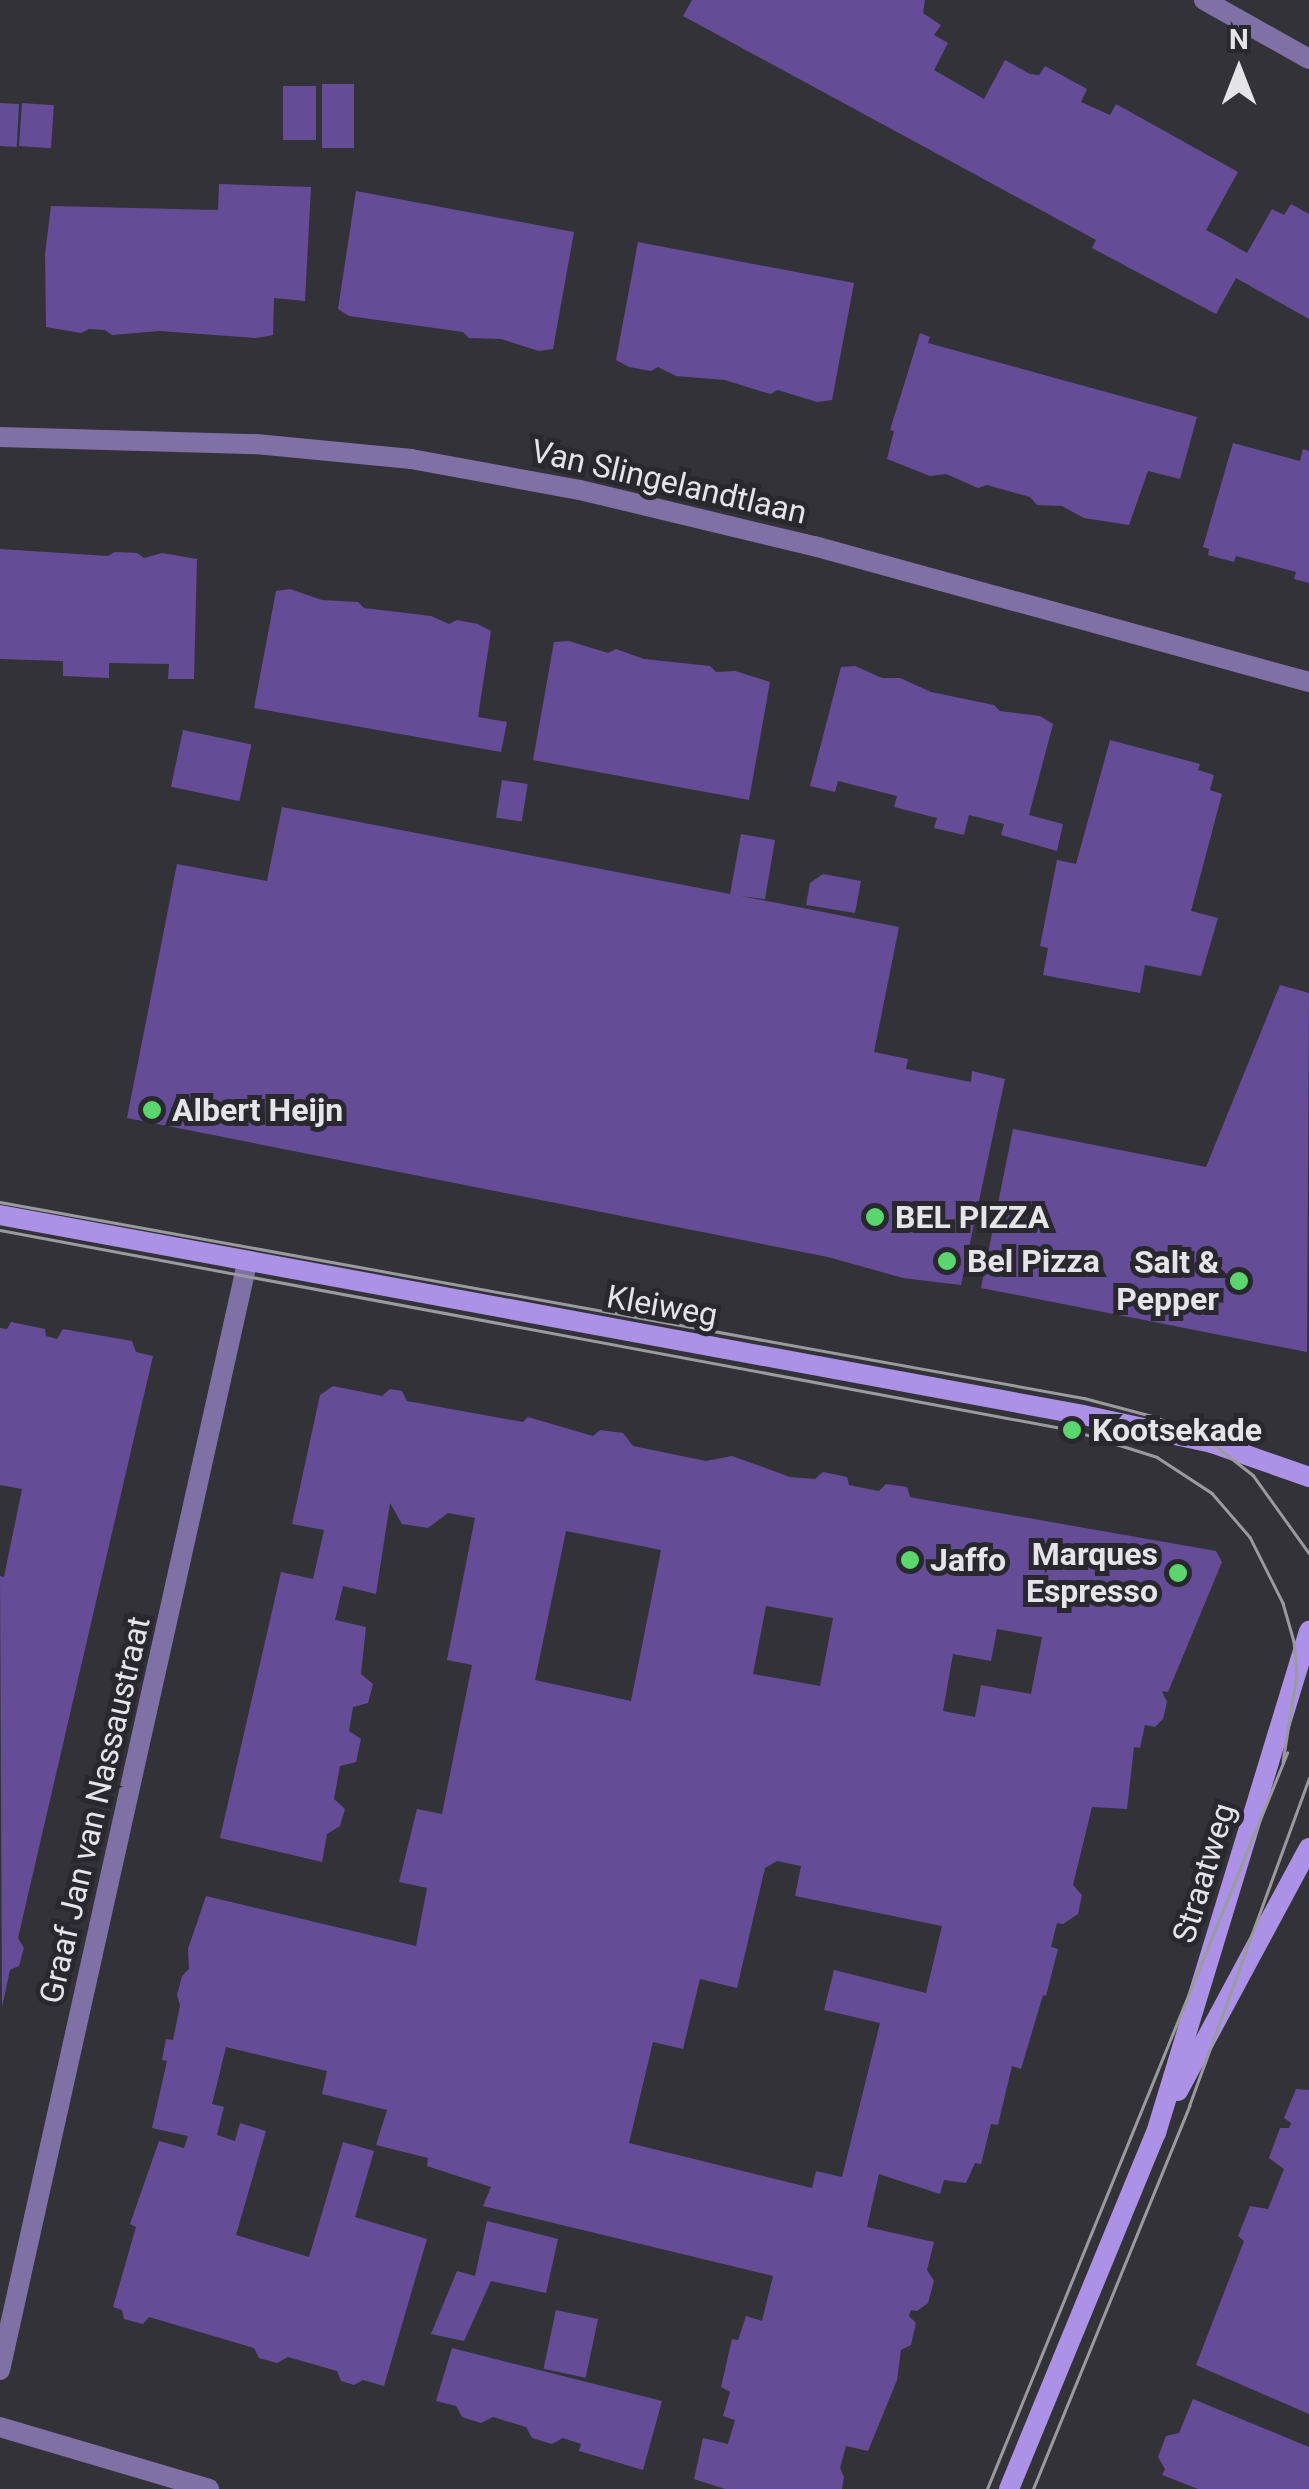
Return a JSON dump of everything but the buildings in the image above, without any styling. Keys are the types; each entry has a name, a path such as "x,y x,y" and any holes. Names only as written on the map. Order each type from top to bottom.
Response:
{"street":[{"path":"1204,0 1309,59"},
{"name":"Van Slingelandtlaan","path":"0,436 275,446 411,459 580,490 814,546 1309,682"},
{"name":"Kleiweg","path":"0,1215 1083,1415 1212,1443 1309,1478"},
{"name":"Graaf Jan van Nassaustraat","path":"0,2370 247,1263"},
{"name":"Straatweg","path":"1009,2489 1156,2132 1309,1631"},
{"name":"Straatweg","path":"1156,2132 1309,1848"},
{"path":"0,2427 209,2489"}],"tram line":[{"path":"0,1202 1084,1398 1156,1417 1212,1443 1253,1475 1309,1553"},
{"path":"0,1230 1072,1430 1157,1457 1212,1493 1250,1537 1283,1603 1294,1641 1297,1674 1283,1762"},
{"path":"987,2489 1287,1753"},
{"path":"1033,2489 1189,2106 1309,1778"}],"place":[{"name":"Albert Heijn","path":"152,1110"},
{"name":"BEL PIZZA","path":"875,1217"},
{"name":"Bel Pizza","path":"947,1261"},
{"name":"Salt & Pepper","path":"1239,1281"},
{"name":"Kootsekade","path":"1072,1430"},
{"name":"Jaffo","path":"910,1560"},
{"name":"Marques Espresso","path":"1178,1573"}]}
